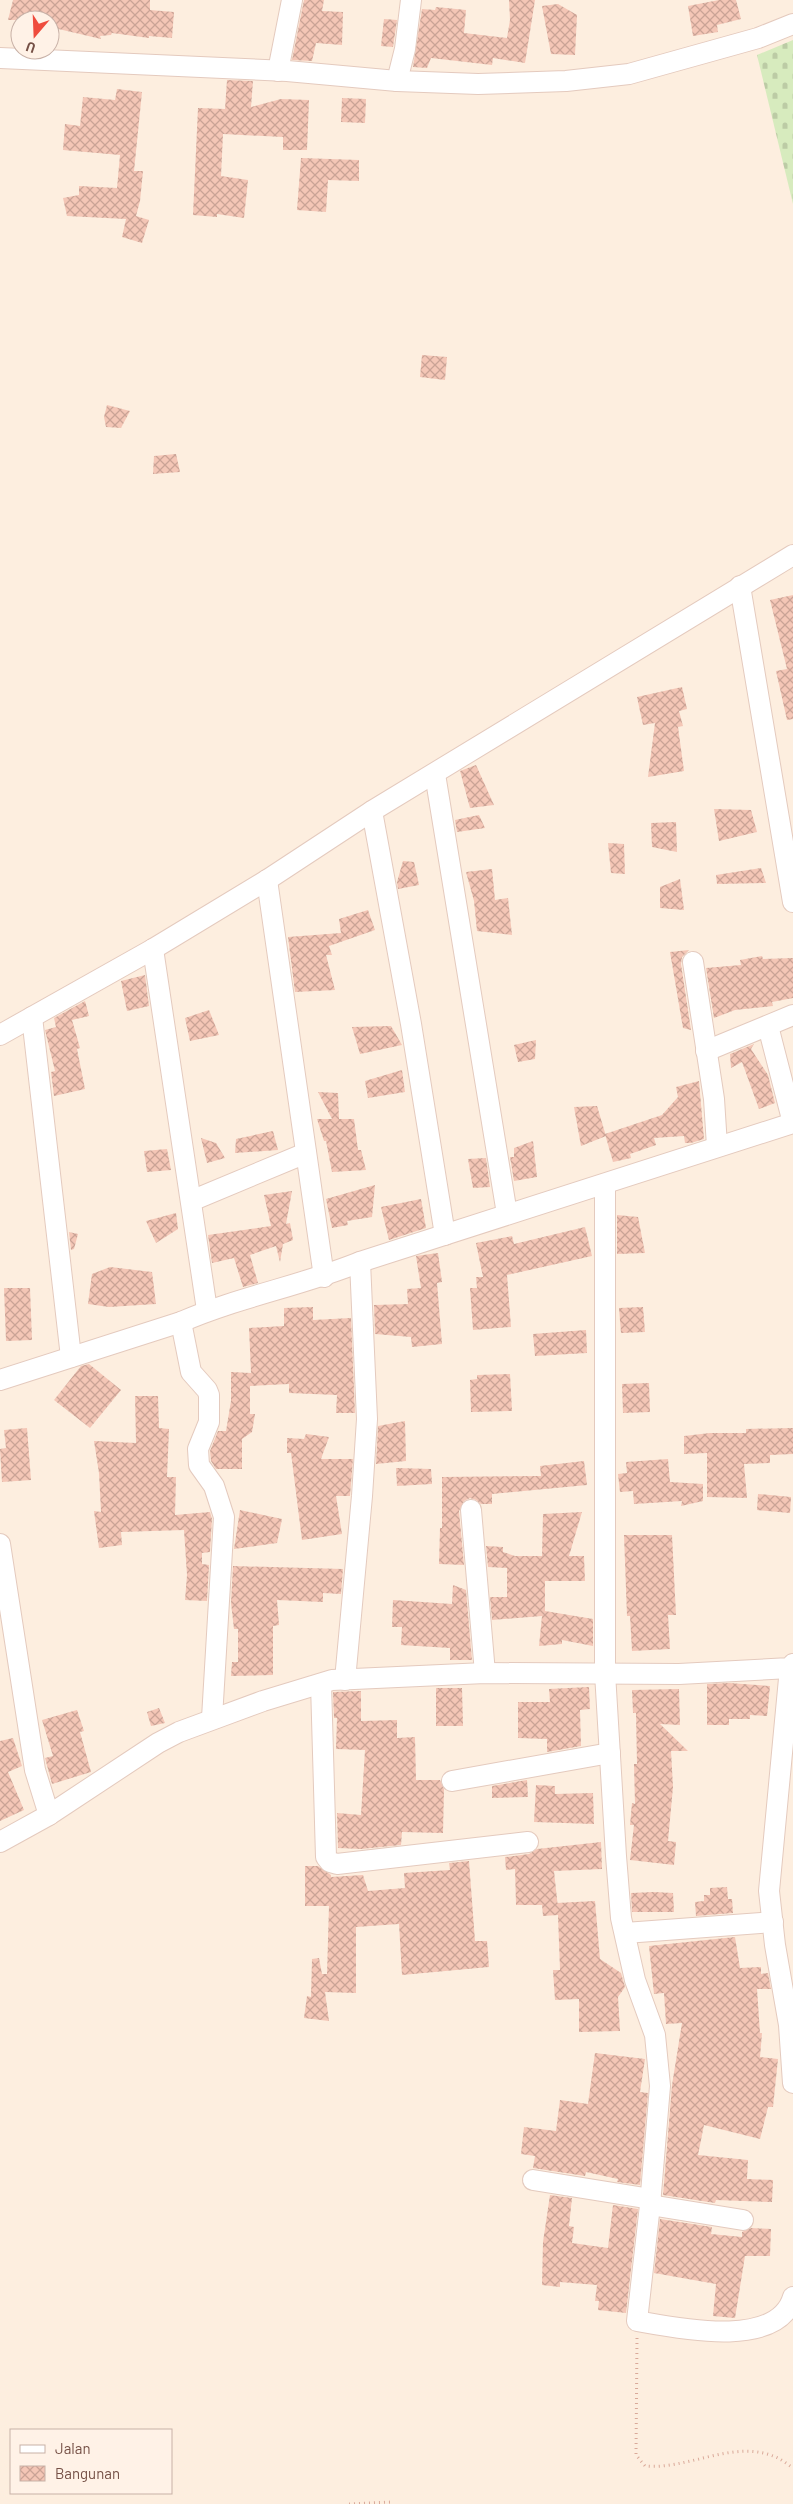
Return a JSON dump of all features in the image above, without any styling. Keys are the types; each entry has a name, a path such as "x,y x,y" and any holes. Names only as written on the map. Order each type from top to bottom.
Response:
{"street":[{"path":"278,71 292,0"},
{"path":"397,81 405,48 411,0"},
{"path":"0,58 278,71 397,81 488,84 566,81 629,74 758,38 793,24"},
{"path":"0,1035 153,949 267,880 372,811 793,555"},
{"path":"740,586 793,902"},
{"path":"435,774 507,1214"},
{"path":"372,811 411,1024 445,1235"},
{"path":"267,880 324,1276"},
{"path":"153,949 207,1310"},
{"path":"693,962 714,1099 717,1146"},
{"path":"706,1052 793,1015"},
{"path":"32,1017 71,1357"},
{"path":"0,1380 181,1322 207,1310 324,1276 360,1262 507,1214 793,1123 768,1026"},
{"path":"191,1201 306,1153"},
{"path":"605,1184 605,1673 616,1856 625,1933 635,1980 655,2035 660,2086 637,2321 697,2332 730,2332 764,2326 781,2318 790,2307 793,2297"},
{"path":"345,1680 362,1496 366,1419 360,1262"},
{"path":"181,1322 191,1372 207,1390 209,1395 208,1422 198,1449 199,1465 214,1486 224,1517 212,1718"},
{"path":"471,1510 485,1673"},
{"path":"0,1544 35,1770 50,1814"},
{"path":"0,1842 50,1814 158,1743 212,1718 321,1684 345,1680 485,1673 679,1674 791,1666 769,1892 789,2025 793,2083"},
{"path":"321,1684 326,1858 330,1862 337,1864 528,1842"},
{"path":"452,1781 610,1753"},
{"path":"625,1933 772,1922"},
{"path":"533,2180 743,2220"}],"path":[{"path":"637,2321 636,2455 645,2466 663,2468 748,2451 774,2456 793,2468"},
{"path":"349,2504 392,2502"}],"green space":[{"path":"793,40 793,204 757,55"}],"building":[{"path":"13,0 150,0 150,10 174,12 172,38 149,36 149,38 112,33 111,35 100,36 101,39 60,29 60,10 10,10"},
{"path":"304,0 324,0 322,11 343,12 342,45 316,43 312,61 292,60"},
{"path":"509,0 535,0 525,63 493,58 492,65 431,58 427,68 413,67 422,9 435,10 436,7 466,10 464,33 507,38 510,20"},
{"path":"719,0 736,0 741,19 717,25 718,32 693,36 688,6"},
{"path":"558,4 577,15 575,55 551,54 542,6"},
{"path":"384,19 397,20 393,47 381,46"},
{"path":"227,80 253,81 251,107 281,99 309,100 307,150 283,150 283,137 223,134 221,176 248,180 244,218 217,214 217,217 193,215 198,108 225,109"},
{"path":"117,89 142,92 134,171 143,171 140,201 136,216 149,220 142,243 122,237 126,219 67,216 63,198 79,195 79,186 117,188 120,155 63,150 65,124 80,126 83,97 115,100"},
{"path":"342,98 366,99 365,123 341,122"},
{"path":"301,158 359,160 359,181 328,180 326,212 297,210"},
{"path":"422,355 447,357 445,380 420,377"},
{"path":"107,405 130,411 121,428 106,427 104,417"},
{"path":"176,454 180,472 153,474 154,456"},
{"path":"793,595 793,719 787,720 776,671 787,669 770,600"},
{"path":"682,687 687,709 679,711 683,726 678,727 684,771 648,777 655,723 643,725 637,697"},
{"path":"476,765 494,805 470,808 460,771"},
{"path":"714,809 751,810 757,832 719,841"},
{"path":"479,815 485,828 457,832 455,820"},
{"path":"676,822 677,852 652,847 651,823"},
{"path":"608,843 624,844 625,874 611,873"},
{"path":"403,861 414,862 419,885 398,889 397,882"},
{"path":"761,868 766,883 717,884 716,875"},
{"path":"492,869 495,900 508,898 512,935 477,931 474,901 466,872"},
{"path":"680,879 684,910 660,908 660,887"},
{"path":"368,910 375,930 329,946 332,955 326,955 335,990 295,992 288,937 341,933 339,919"},
{"path":"689,950 682,957 681,964 691,1030 683,1028 670,952"},
{"path":"762,956 763,959 793,958 793,998 772,1002 773,1006 735,1010 714,1018 706,968 741,965 740,960"},
{"path":"145,975 149,1006 127,1011 121,981"},
{"path":"85,1001 89,1016 72,1020 80,1048 77,1049 85,1089 54,1096 51,1072 55,1071 45,1030 56,1027 54,1018"},
{"path":"209,1010 219,1035 190,1041 185,1018"},
{"path":"391,1026 402,1045 360,1054 352,1027"},
{"path":"536,1040 535,1059 518,1062 514,1045"},
{"path":"754,1044 751,1049 768,1075 775,1103 759,1109 742,1062 731,1068 730,1054"},
{"path":"402,1070 405,1092 368,1098 365,1081"},
{"path":"699,1081 704,1139 685,1143 684,1136 654,1138 656,1145 630,1154 631,1158 613,1162 605,1134 662,1115 678,1097 676,1087"},
{"path":"318,1092 338,1093 339,1119 354,1119 358,1150 361,1150 366,1170 332,1172 326,1141 324,1141 317,1119 332,1119"},
{"path":"597,1106 606,1136 581,1146 574,1107"},
{"path":"273,1131 278,1150 235,1153 236,1139"},
{"path":"201,1138 216,1143 225,1158 207,1163"},
{"path":"533,1141 537,1177 514,1181 510,1157 514,1157 514,1148"},
{"path":"167,1149 171,1170 147,1172 144,1151"},
{"path":"486,1158 490,1187 473,1188 468,1159"},
{"path":"375,1185 372,1217 347,1221 348,1225 332,1228 326,1199"},
{"path":"292,1191 286,1224 290,1223 293,1240 283,1244 280,1262 276,1246 250,1255 258,1283 243,1287 234,1258 212,1263 208,1235 271,1226 264,1195"},
{"path":"421,1199 426,1228 389,1240 381,1207"},
{"path":"176,1213 178,1229 156,1243 146,1221"},
{"path":"617,1215 638,1217 645,1253 617,1254"},
{"path":"585,1227 592,1256 507,1275 511,1327 473,1330 470,1288 477,1288 476,1277 483,1277 476,1243 512,1236 514,1244"},
{"path":"69,1232 78,1234 74,1249 71,1250"},
{"path":"438,1253 442,1282 437,1283 442,1344 412,1347 411,1337 375,1334 374,1305 410,1304 408,1304 407,1289 421,1288 416,1256"},
{"path":"110,1267 152,1272 156,1304 109,1307 88,1304 92,1274"},
{"path":"4,1288 30,1288 32,1340 6,1341"},
{"path":"313,1307 313,1320 351,1318 355,1413 336,1413 337,1395 289,1393 289,1384 250,1386 250,1414 255,1414 252,1432 242,1439 242,1469 216,1469 211,1461 210,1451 218,1431 226,1431 231,1401 231,1372 251,1373 249,1328 284,1326 284,1308"},
{"path":"643,1307 645,1332 621,1333 619,1308"},
{"path":"586,1330 587,1353 535,1356 533,1334"},
{"path":"89,1364 121,1390 90,1428 54,1400 81,1366"},
{"path":"510,1374 512,1411 471,1412 470,1380 477,1379 477,1375"},
{"path":"649,1383 650,1412 623,1413 622,1384"},
{"path":"135,1396 158,1396 159,1428 169,1429 167,1477 176,1477 175,1515 210,1512 212,1519 210,1552 202,1553 202,1564 209,1565 207,1601 185,1600 187,1575 184,1530 121,1532 122,1545 99,1548 94,1511 101,1512 99,1473 94,1441 136,1443"},
{"path":"405,1421 406,1461 376,1464 378,1426"},
{"path":"27,1428 31,1480 2,1482 0,1449 6,1448 4,1430"},
{"path":"793,1428 793,1454 770,1455 770,1463 744,1464 747,1498 707,1497 707,1453 684,1454 684,1436 710,1433 746,1433 746,1429"},
{"path":"306,1434 329,1437 321,1459 353,1459 350,1496 336,1496 342,1534 302,1540 291,1453 287,1453 287,1438 304,1439"},
{"path":"668,1459 670,1482 703,1484 703,1501 681,1506 682,1501 634,1504 633,1491 620,1492 618,1474 627,1473 626,1462"},
{"path":"584,1461 587,1485 492,1494 492,1504 481,1504 470,1498 464,1501 459,1511 464,1565 439,1564 440,1528 442,1528 442,1477 541,1476 540,1466"},
{"path":"396,1468 431,1469 432,1484 397,1486"},
{"path":"758,1494 791,1497 790,1513 757,1510"},
{"path":"240,1510 282,1519 277,1543 234,1549"},
{"path":"582,1512 569,1556 584,1556 585,1581 545,1581 545,1611 593,1619 593,1646 562,1640 562,1644 539,1646 542,1616 492,1620 490,1597 507,1597 507,1568 488,1567 486,1546 503,1547 503,1552 515,1556 542,1556 543,1514"},
{"path":"624,1535 672,1535 676,1615 668,1615 670,1649 632,1651 630,1616 627,1616"},
{"path":"233,1566 343,1569 341,1594 323,1593 323,1602 277,1600 279,1625 273,1626 273,1675 231,1676 232,1662 238,1662 238,1629 234,1629 231,1603"},
{"path":"453,1585 466,1590 472,1660 450,1660 450,1648 401,1645 402,1627 392,1627 393,1600 452,1604"},
{"path":"729,1683 770,1686 767,1716 750,1715 750,1719 729,1719 729,1725 707,1725 707,1684"},
{"path":"589,1687 590,1709 580,1710 581,1746 547,1752 547,1739 518,1738 518,1702 550,1702 549,1689"},
{"path":"436,1688 462,1688 463,1726 436,1726"},
{"path":"679,1689 680,1725 660,1724 688,1751 671,1751 673,1787 668,1841 676,1842 674,1865 630,1860 634,1825 630,1825 632,1803 635,1804 634,1764 637,1764 636,1713 633,1713 632,1690"},
{"path":"361,1691 361,1721 397,1720 397,1738 415,1737 416,1780 440,1780 444,1789 443,1833 402,1832 401,1845 361,1849 338,1848 337,1813 361,1815 365,1750 336,1749 337,1718 334,1718 333,1692"},
{"path":"159,1708 165,1723 151,1726 147,1712"},
{"path":"77,1710 84,1731 80,1732 91,1772 52,1784 45,1758 53,1756 42,1720"},
{"path":"13,1738 22,1766 8,1772 24,1810 0,1821 0,1741"},
{"path":"527,1780 528,1797 492,1798 492,1786"},
{"path":"536,1785 555,1786 555,1794 593,1793 594,1824 534,1822"},
{"path":"601,1842 602,1869 554,1871 557,1903 595,1901 600,1959 621,1973 625,1987 618,1997 620,2031 579,2032 579,1999 555,2000 553,1970 560,1970 558,1915 543,1916 542,1905 516,1905 515,1869 506,1870 505,1857 529,1854 537,1849"},
{"path":"469,1861 475,1941 487,1941 489,1967 402,1975 399,1924 356,1927 356,1993 325,1992 329,2021 304,2018 307,1996 311,1997 312,1959 319,1958 322,1974 327,1974 329,1906 305,1906 305,1866 318,1866 331,1875 331,1877 363,1875 368,1891 405,1888 404,1873 450,1870 449,1863"},
{"path":"727,1887 728,1899 732,1899 733,1913 696,1916 695,1902 704,1901 704,1895 710,1895 710,1888"},
{"path":"631,1893 673,1893 674,1912 632,1912"},
{"path":"735,1937 740,1968 761,1967 761,1974 768,1973 771,1989 757,1989 760,2033 762,2033 760,2057 778,2059 773,2107 768,2107 760,2139 704,2125 698,2155 748,2160 747,2179 773,2180 772,2202 716,2200 715,2203 663,2195 672,2085 682,2023 666,2024 664,1993 654,1994 649,1946"},
{"path":"595,2053 645,2059 640,2092 648,2093 640,2185 617,2182 618,2179 586,2172 585,2176 533,2168 535,2156 521,2154 524,2127 556,2131 560,2100 588,2104"},
{"path":"550,2195 572,2198 569,2226 574,2227 572,2243 608,2248 613,2205 638,2209 626,2313 598,2310 599,2301 595,2301 597,2285 560,2282 560,2287 542,2285 543,2242"},
{"path":"660,2219 712,2227 711,2234 742,2237 742,2232 751,2228 771,2229 770,2256 745,2256 735,2318 713,2316 716,2284 654,2273"}]}
